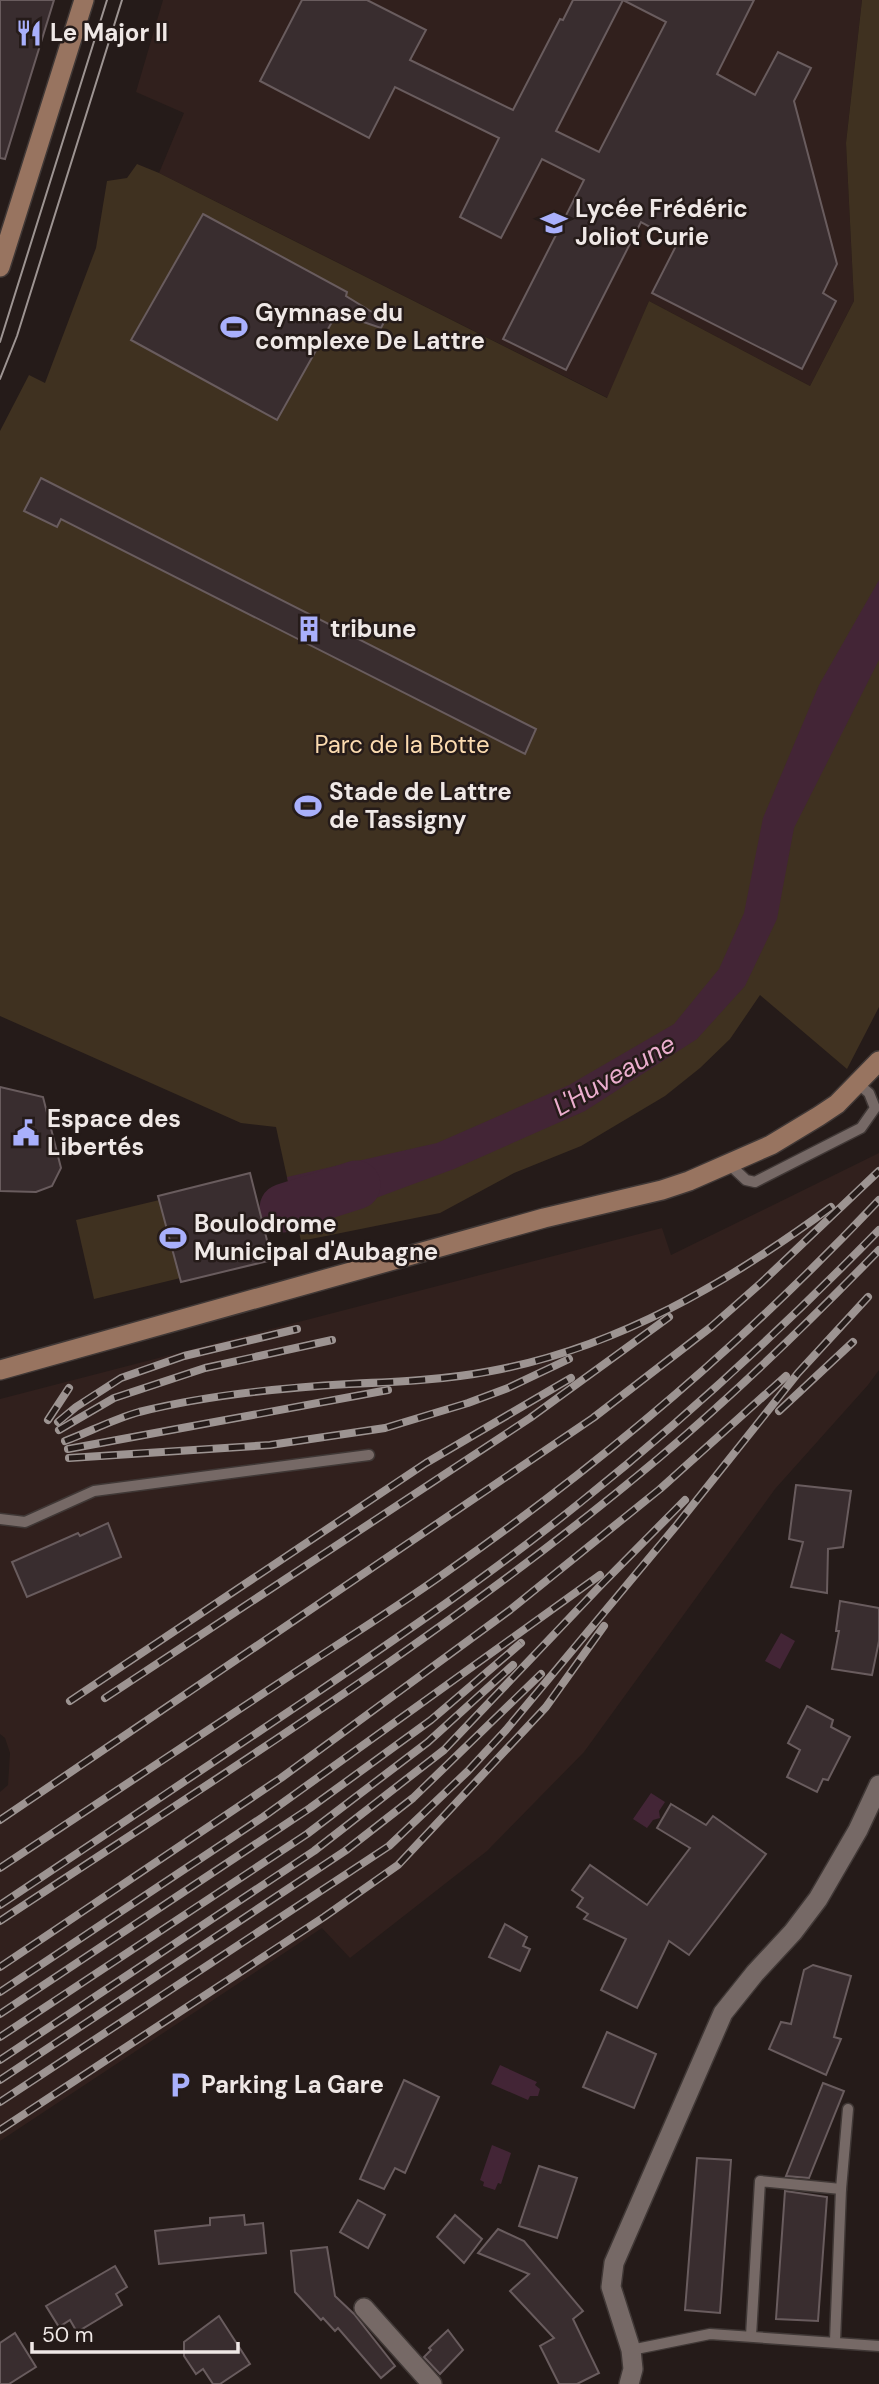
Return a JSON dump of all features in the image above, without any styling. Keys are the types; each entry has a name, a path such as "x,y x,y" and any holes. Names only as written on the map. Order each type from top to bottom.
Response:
{"main road":[{"path":"0,267 84,0"},
{"path":"0,1370 544,1218 662,1190 771,1145 819,1116 858,1084 879,1061"}],"street":[{"path":"629,2384 633,2369 631,2350 611,2287 614,2263 723,2013 818,1899 858,1830 879,1785"},
{"path":"364,2308 432,2384"}],"lane":[{"path":"729,1164 747,1180 755,1182 861,1128 875,1108 869,1093 858,1084"},
{"path":"0,1519 25,1522 94,1491 369,1455"},
{"path":"835,2341 841,2189 848,2109"},
{"path":"751,2336 760,2181 841,2189"},
{"path":"631,2350 710,2334 879,2346"}],"shaded area":[{"name":"Lycée Frédéric Joliot Curie","path":"163,0 862,0 846,143 854,301 810,386 649,301 608,398 159,173 184,113 136,92"},
{"path":"879,1153 879,1370 775,1489 584,1752 487,1851 350,1958 322,1928 0,2141 0,1792 8,1785 10,1753 5,1738 0,1734 0,1399 662,1228 671,1255"}],"green space":[{"name":"Parc de la Botte","path":"862,0 879,0 879,1007 847,1069 760,995 730,1039 700,1068 665,1096 581,1146 514,1173 440,1213 301,1241 276,1127 241,1123 0,1016 0,431 29,375 45,383 96,248 107,181 127,178 137,164 159,173 607,398 649,301 810,386 854,301 846,143"},
{"name":"Boulodrome Municipal d'Aubagne","path":"251,1178 271,1256 94,1299 76,1220"}],"water":[{"path":"879,580 879,660 794,828 777,919 745,986 697,1039 585,1111 454,1169 349,1208 299,1231 287,1177 437,1143 569,1085 674,1024 719,969 744,913 763,818 819,685"},
{"path":"781,1633 795,1641 780,1669 765,1661"},
{"path":"651,1793 665,1802 659,1811 660,1818 653,1820 647,1828 633,1819"},
{"path":"500,2065 537,2082 535,2085 540,2089 538,2096 530,2096 528,2100 491,2084"},
{"path":"492,2145 511,2153 501,2184 498,2183 495,2190 483,2186 484,2182 480,2180"}],"building":[{"path":"0,0 54,0 5,159 0,158"},
{"path":"302,0 367,0 426,30 410,60 513,110 560,19 563,20 573,0 623,0 754,0 717,74 755,95 778,52 811,68 794,101 837,264 823,293 836,301 802,369 652,293 678,242 641,222 566,370 503,339 584,180 542,159 501,238 460,217 499,138 395,87 369,138 260,81","holes":["623,0 666,22 599,152 556,131"]},
{"name":"Gymnase du complexe De Lattre","path":"203,214 347,292 346,296 385,320 381,328 337,313 277,420 131,340"},
{"name":"tribune","path":"41,478 536,729 525,754 61,519 57,527 24,511"},
{"name":"Espace des Libertés","path":"0,1087 43,1097 61,1168 52,1186 36,1192 0,1191"},
{"path":"250,1173 272,1260 181,1282 158,1196"},
{"path":"796,1485 851,1491 843,1547 828,1549 827,1593 791,1587 803,1542 789,1539"},
{"path":"108,1523 121,1557 27,1597 12,1562"},
{"path":"840,1601 879,1608 879,1641 872,1675 832,1669 839,1631 836,1631"},
{"path":"807,1706 833,1720 831,1727 850,1737 828,1780 823,1779 817,1792 787,1777 800,1750 788,1743"},
{"path":"671,1804 706,1825 713,1816 766,1854 689,1955 669,1941 637,2008 601,1990 626,1939 584,1919 588,1914 577,1907 583,1898 572,1890 590,1865 647,1905 690,1848 657,1828"},
{"path":"505,1924 527,1937 523,1946 530,1949 520,1971 489,1957"},
{"path":"813,1965 851,1976 834,2037 841,2039 826,2075 769,2049 781,2022 791,2024 804,1970"},
{"path":"607,2032 656,2054 634,2108 583,2087"},
{"path":"404,2080 439,2097 405,2173 395,2168 384,2189 360,2179"},
{"path":"823,2083 844,2091 809,2178 786,2176"},
{"path":"697,2158 731,2160 720,2313 685,2310"},
{"path":"539,2166 577,2178 557,2238 519,2226"},
{"path":"785,2191 827,2197 818,2321 776,2319"},
{"path":"358,2200 385,2215 368,2248 340,2232"},
{"path":"244,2215 245,2225 263,2223 266,2253 159,2264 155,2231 210,2225 210,2218"},
{"path":"455,2215 482,2239 464,2263 437,2237"},
{"path":"498,2229 524,2241 583,2311 573,2319 599,2373 577,2384 559,2384 540,2346 554,2338 510,2291 529,2274 478,2253"},
{"path":"327,2247 335,2296 354,2314 395,2366 381,2378 338,2328 335,2331 323,2318 321,2320 295,2292 291,2251"},
{"path":"115,2266 127,2287 116,2294 122,2305 77,2332 70,2320 59,2327 46,2306"},
{"path":"219,2316 250,2364 220,2384 213,2384 203,2369 196,2374 184,2356 184,2342"},
{"path":"448,2330 463,2350 440,2374 424,2357 431,2350 429,2348"},
{"path":"15,2333 36,2367 9,2384 0,2384 0,2343"}],"waterway":[{"name":"L'Huveaune","path":"284,1208 356,1185"}],"tram line":[{"path":"0,342 107,0"},
{"path":"0,379 17,336 122,0"}],"railway":[{"path":"0,1820 593,1418 711,1327 879,1171"},
{"path":"0,1868 409,1598 560,1488 726,1350 879,1200"},
{"path":"65,1441 130,1415 191,1401 296,1388 456,1377 538,1360 627,1329 670,1308 753,1261 831,1207"},
{"path":"0,1905 376,1652 549,1527 697,1404 808,1301 879,1230"},
{"path":"0,1921 253,1755 420,1641 582,1521 717,1407 879,1250"},
{"path":"0,2102 389,1846 468,1771 506,1730 676,1526 798,1373 868,1297"},
{"path":"105,1698 530,1418 669,1317"},
{"path":"58,1422 121,1378 184,1356 297,1329"},
{"path":"59,1430 114,1398 205,1368 332,1340"},
{"path":"779,1411 853,1342"},
{"path":"69,1458 270,1445 385,1428 468,1403 508,1388 569,1359"},
{"path":"0,1967 281,1778 510,1610 660,1489 786,1376"},
{"path":"70,1701 426,1463 571,1378"},
{"path":"48,1420 69,1388"},
{"path":"68,1449 388,1390"},
{"path":"0,2060 314,1851 444,1750 685,1500"},
{"path":"0,1992 263,1817 600,1575"},
{"path":"0,2130 324,1917 398,1865 546,1707 604,1626"},
{"path":"0,2014 310,1808 431,1720 521,1643"},
{"path":"0,2037 307,1834 428,1742 513,1665"},
{"path":"0,2080 345,1851 413,1798 541,1674"}],"place":[{"name":"Le Major II","path":"29,33"},
{"name":"Lycée Frédéric Joliot Curie","path":"554,223"},
{"name":"Gymnase du complexe De Lattre","path":"234,327"},
{"name":"tribune","path":"309,629"},
{"name":"Stade de Lattre de Tassigny","path":"308,806"},
{"name":"Espace des Libertés","path":"26,1133"},
{"name":"Boulodrome Municipal d'Aubagne","path":"173,1238"},
{"name":"Parking La Gare","path":"180,2085"}]}
